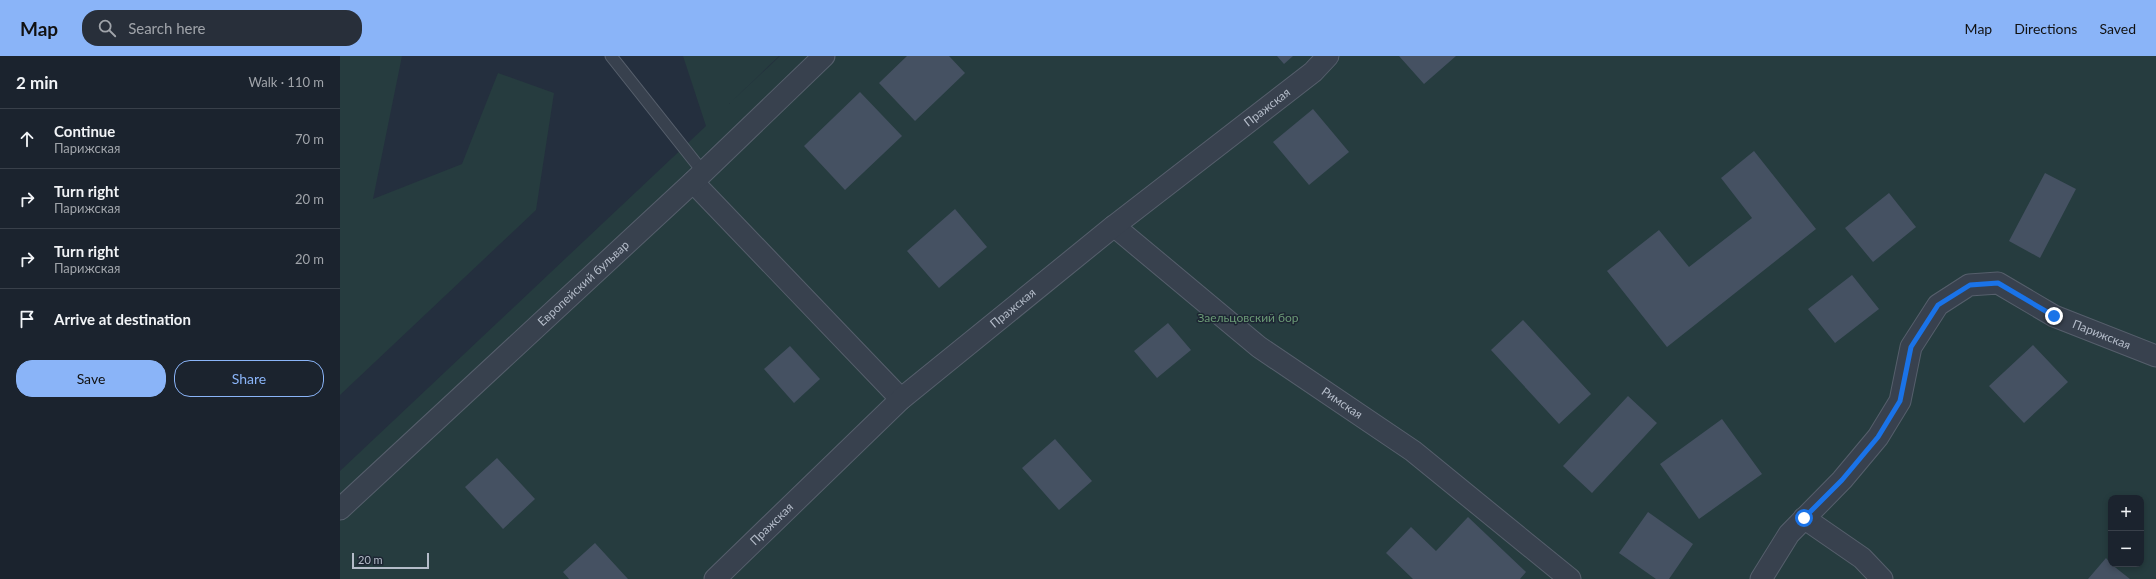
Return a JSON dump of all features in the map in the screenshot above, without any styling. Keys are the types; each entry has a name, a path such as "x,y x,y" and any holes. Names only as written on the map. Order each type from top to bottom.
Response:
{"street":[{"name":"Европейский бульвар","path":"340,509 698,177 824,56"},
{"name":"Пражская","path":"715,579 901,399 1114,226 1312,72 1328,56"},
{"path":"698,177 901,399"},
{"name":"Римская","path":"1114,226 1259,347 1413,451 1570,579"},
{"name":"Парижская","path":"1761,579 1788,534 1842,480 1878,437 1900,401 1911,347 1938,305 1970,285 1998,283 2054,316 2156,356"},
{"path":"1804,518 1862,558 1882,579"}],"lane":[{"path":"611,56 698,177"}],"green space":[{"path":"340,56 402,56 373,199 462,164 498,73 554,93 536,210 340,395"},
{"name":"Заельцовский бор","path":"683,56 779,56 729,104 780,56 2156,56 2156,579 340,579 340,471 706,126"}],"building":[{"path":"907,56 949,56 965,73 915,121 879,83"},
{"path":"1277,56 1293,56 1284,64"},
{"path":"1399,56 1456,56 1424,84"},
{"path":"860,92 902,136 845,190 804,146"},
{"path":"1313,109 1349,152 1309,185 1273,142"},
{"path":"1754,151 1816,229 1667,347 1607,271 1659,230 1689,267 1752,218 1721,178"},
{"path":"2045,173 2076,189 2040,258 2009,241"},
{"path":"1889,193 1916,227 1873,262 1845,228"},
{"path":"955,209 987,247 939,288 907,251"},
{"path":"1852,275 1879,309 1835,343 1808,309"},
{"path":"1523,320 1591,394 1559,424 1491,350"},
{"path":"1168,323 1191,350 1157,378 1134,351"},
{"path":"2033,345 2068,382 2024,423 1989,386"},
{"path":"790,346 820,379 794,403 764,369"},
{"path":"1628,396 1657,423 1592,493 1563,466"},
{"path":"1722,419 1762,474 1699,519 1660,464"},
{"path":"1055,439 1092,481 1059,510 1022,468"},
{"path":"497,458 535,499 503,529 465,487"},
{"path":"1648,512 1693,544 1669,579 1656,579 1619,553"},
{"path":"1468,517 1526,572 1520,579 1413,579 1386,553 1411,527 1436,551"},
{"path":"595,543 628,579 569,579 563,572"},
{"path":"2106,558 2108,560 2108,567 2115,567 2130,579 2088,579"}],"route":[{"path":"1804,518 1842,480 1878,437 1900,401 1911,347 1938,305 1970,285 1998,283 2054,316"}]}
